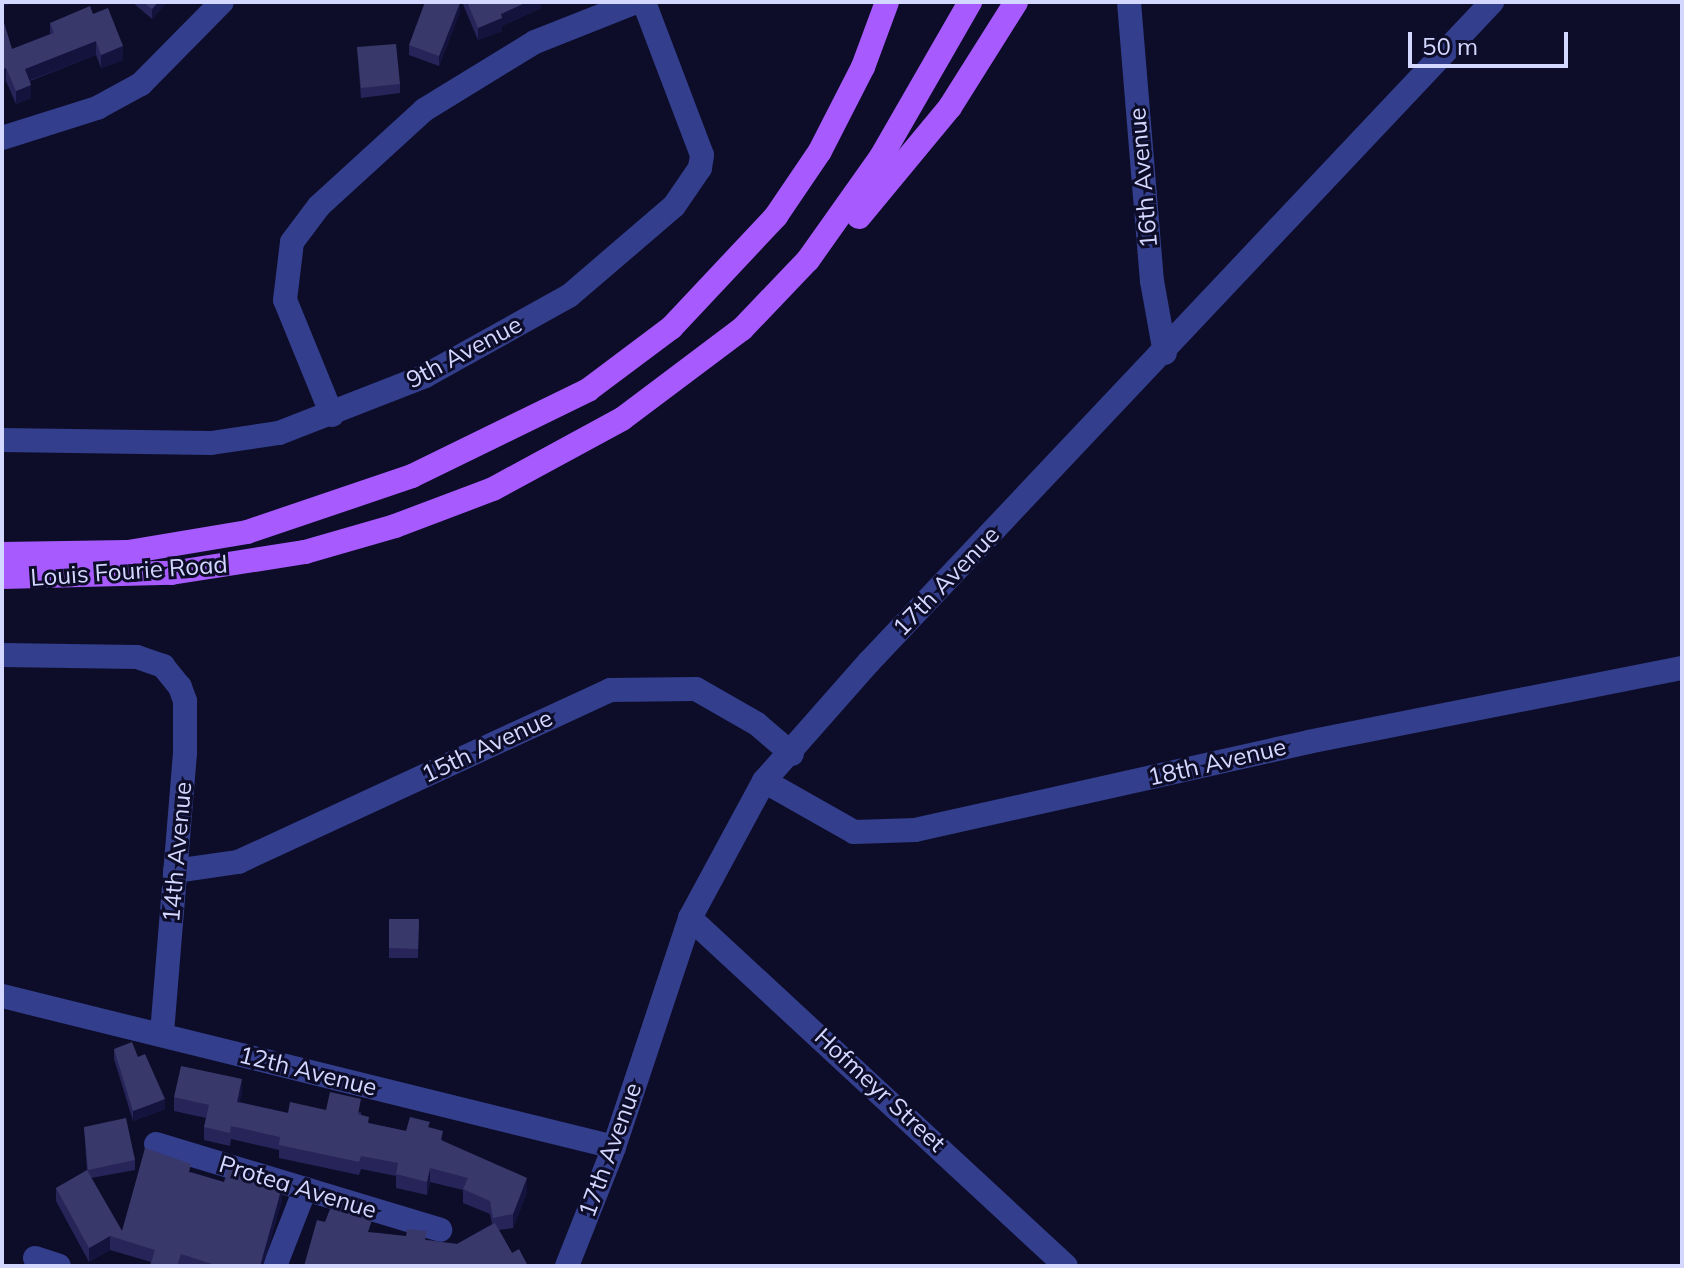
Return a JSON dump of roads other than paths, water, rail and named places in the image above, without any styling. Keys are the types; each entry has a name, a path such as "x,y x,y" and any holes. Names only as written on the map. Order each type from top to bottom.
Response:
{"main road":[{"path":"2,555 128,552 247,532 425,471 588,390 671,328 776,216 820,151 863,67 887,2"},
{"name":"Louis Fourie Road","path":"2,577 171,573 305,552 395,526 493,489 560,456 622,419 742,329 808,260 881,157 942,59 970,2"},
{"path":"742,329 831,253 950,107 1016,2"},
{"name":"Louis Fourie Road","path":"2,555 91,562 237,553 317,537 489,479 617,411 734,322 804,255 881,157"}],"street":[{"path":"2,138 97,108 141,84 222,2"},
{"path":"332,415 285,300 292,242 319,206 436,102 535,42 636,2"},
{"name":"9th Avenue","path":"2,440 211,443 279,433 332,415 425,376 569,296 692,186 702,155 644,2"},
{"name":"16th Avenue","path":"1129,2 1152,281 1165,353"},
{"name":"17th Avenue","path":"567,1266 614,1147 690,918 764,781 792,754 869,662 1165,353 1492,2"},
{"name":"14th Avenue","path":"2,655 137,657 169,673 185,701 162,1035"},
{"name":"18th Avenue","path":"764,781 854,832 915,830 1308,742 1682,668"},
{"name":"15th Avenue","path":"175,871 238,862 610,690 696,689 731,707 792,754"},
{"name":"Hofmeyr Street","path":"690,918 1066,1266"},
{"name":"12th Avenue","path":"2,996 614,1147"},
{"name":"Protea Avenue","path":"156,1144 440,1230"},
{"path":"275,1266 305,1189"},
{"path":"35,1258 59,1266"}]}
